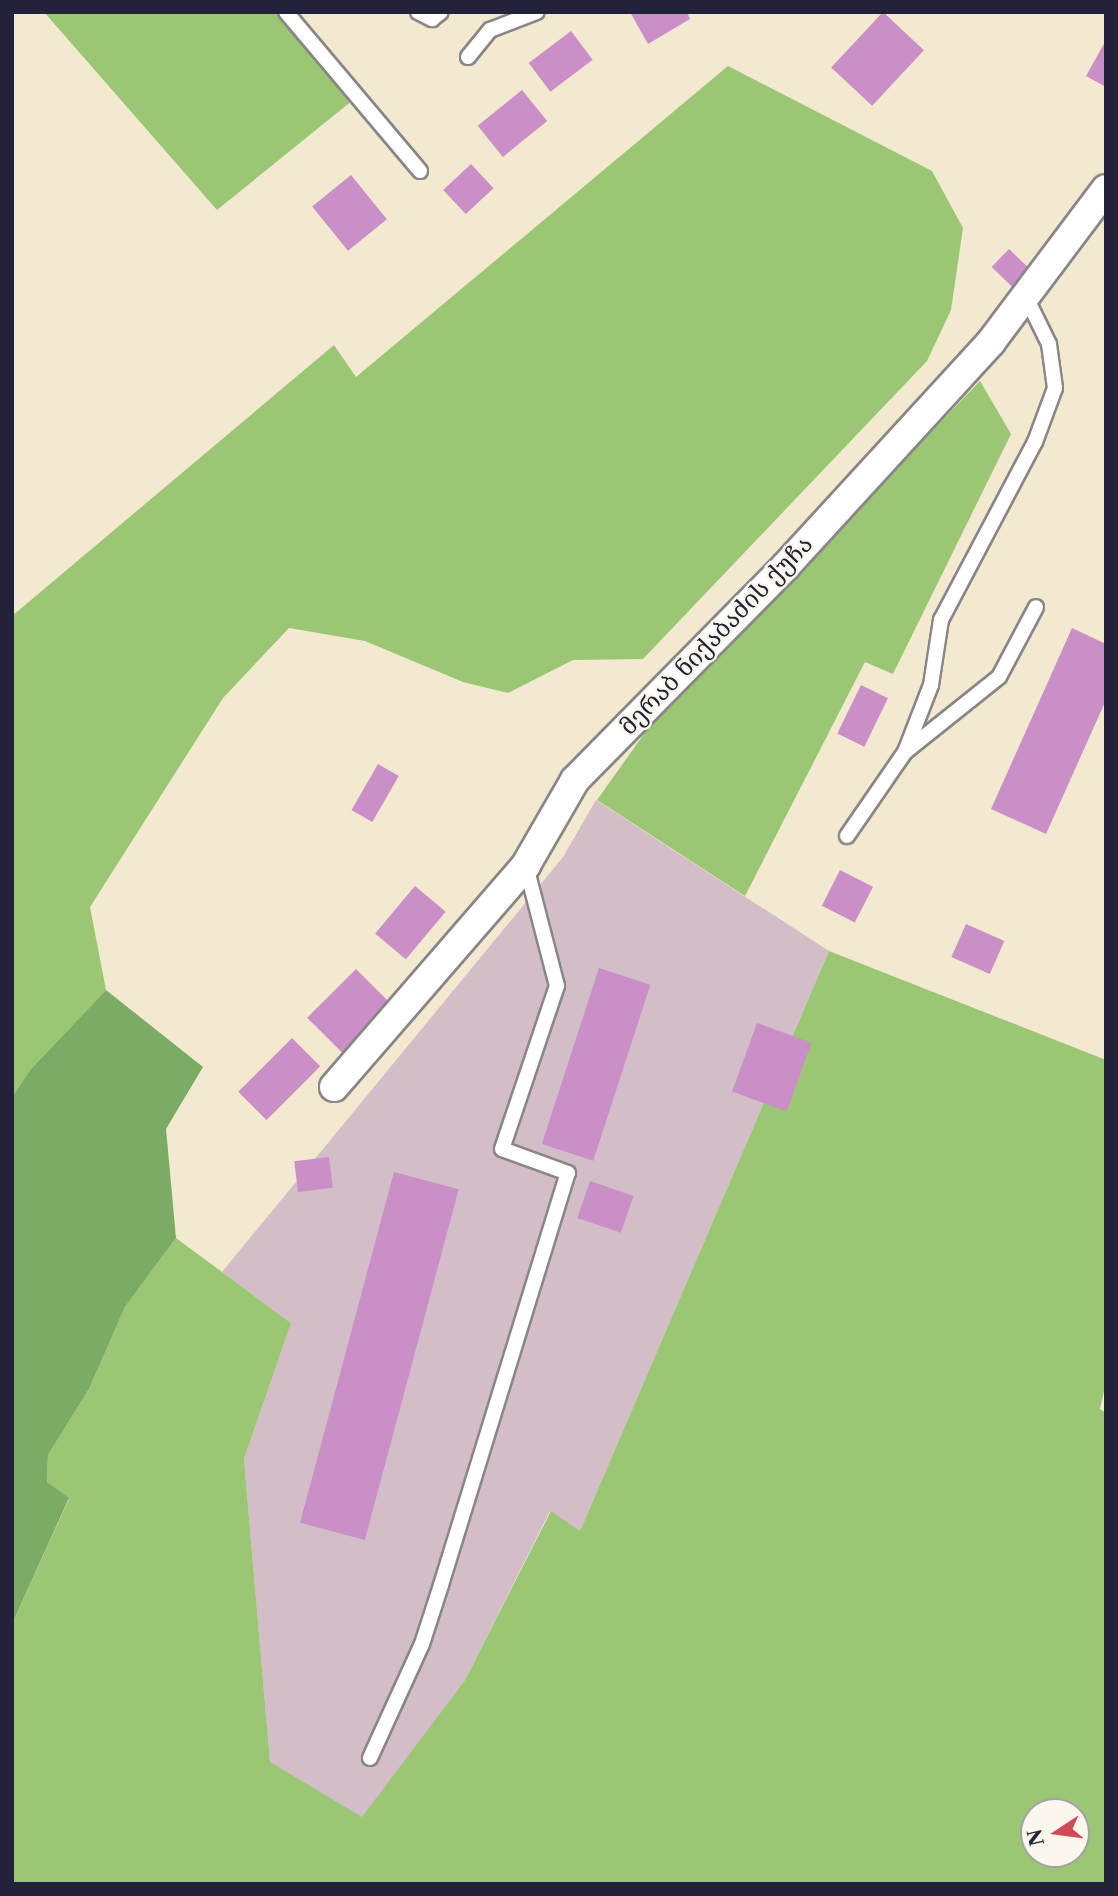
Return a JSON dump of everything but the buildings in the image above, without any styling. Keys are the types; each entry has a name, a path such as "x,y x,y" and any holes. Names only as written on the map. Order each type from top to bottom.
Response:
{"street":[{"name":"მერაბ ნიქაბაძის ქუჩა","path":"334,1087 526,865 575,780 794,556 991,342 1106,188"}],"lane":[{"path":"286,12 420,171"},
{"path":"418,12 432,19 441,12"},
{"path":"468,57 491,30 537,12"},
{"path":"847,836 905,752 931,685 941,620 1035,442 1055,388 1049,344 1025,295"},
{"path":"905,752 999,677 1036,607"},
{"path":"370,1758 422,1644 568,1173 502,1149 557,986 526,865"}],"shaded area":[{"path":"596,800 829,951 580,1531 550,1511 465,1680 362,1818 270,1763 244,1459 291,1323 222,1272 563,857"}],"green space":[{"path":"44,12 277,12 353,100 217,210"},
{"path":"728,66 932,171 963,228 951,310 927,361 643,659 573,660 508,693 463,682 365,641 289,628 223,698 90,907 106,990 30,1070 12,1097 12,616 334,345 356,377"},
{"path":"980,381 1011,434 893,674 865,662 745,896 597,800 651,724"},
{"path":"829,951 1106,1060 1106,1382 1100,1409 1106,1413 1106,1884 12,1884 12,1624 69,1499 47,1482 48,1455 89,1389 125,1307 176,1238 291,1323 244,1459 270,1762 362,1817 465,1680 551,1511 580,1531"},
{"path":"106,990 203,1067 166,1129 176,1238 125,1307 89,1389 48,1455 47,1482 69,1498 12,1624 12,1097 30,1070"}]}
